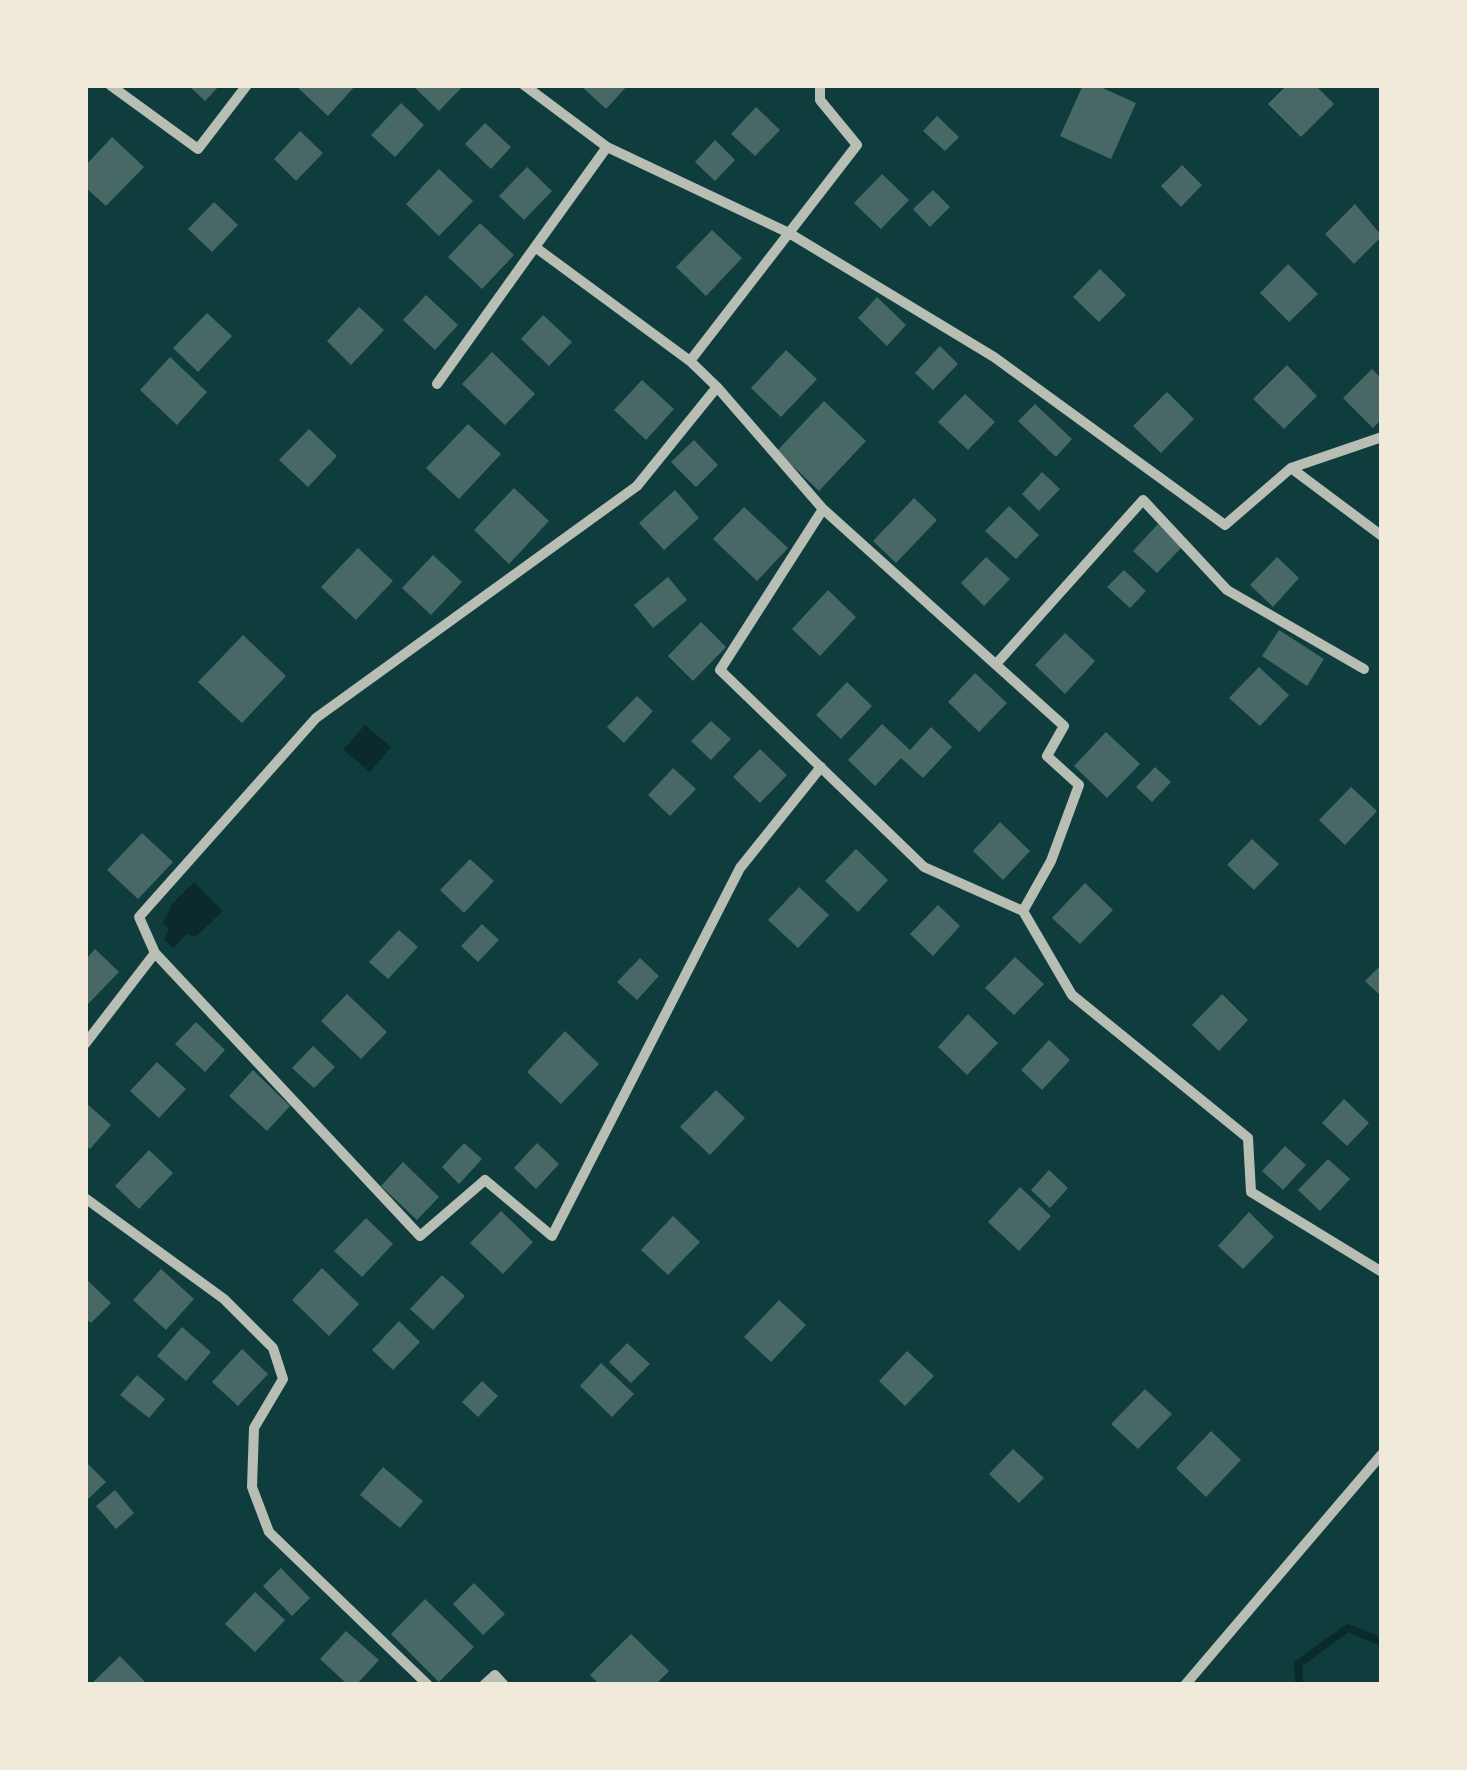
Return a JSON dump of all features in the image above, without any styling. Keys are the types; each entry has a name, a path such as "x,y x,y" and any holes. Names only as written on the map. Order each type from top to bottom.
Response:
{"street":[{"path":"110,85 198,149 247,85"},
{"path":"524,85 607,147 789,233 994,357 1225,525 1291,468 1382,436"},
{"path":"690,361 857,145 820,100 820,85"},
{"path":"437,384 607,147"},
{"path":"535,247 690,361 823,509 1064,726 1047,756 1078,785 1050,861 1023,910"},
{"path":"717,387 636,486 316,718 139,918 154,953 420,1236 485,1180 552,1236 740,868 821,767"},
{"path":"1291,468 1382,536"},
{"path":"997,662 1143,500 1226,590 1364,669"},
{"path":"823,509 720,670 924,867 1023,910 1072,996 1248,1138 1251,1192 1382,1272"},
{"path":"85,1044 154,953"},
{"path":"85,1198 224,1299 273,1348 283,1379 254,1428 252,1486 269,1532 428,1685"},
{"path":"1186,1685 1382,1454"},
{"path":"484,1685 495,1675 504,1685"}],"water":[{"path":"365,725 391,747 370,772 343,750"},
{"path":"194,882 223,911 195,937 187,934 173,948 164,940 169,929 163,923 172,904"}],"building":[{"path":"188,85 220,85 205,101"},
{"path":"295,85 356,85 328,116"},
{"path":"412,85 464,85 439,111"},
{"path":"580,85 628,85 606,109"},
{"path":"1083,85 1096,85 1136,103 1111,159 1060,136"},
{"path":"1287,85 1315,85 1334,104 1301,137 1268,104"},
{"path":"401,103 424,125 395,157 371,135"},
{"path":"756,107 780,130 755,156 731,134"},
{"path":"937,116 959,137 945,151 923,131"},
{"path":"485,123 511,147 491,169 465,144"},
{"path":"300,131 323,153 296,181 274,159"},
{"path":"112,137 144,167 106,206 85,187 85,166"},
{"path":"715,140 735,160 715,181 695,162"},
{"path":"1182,165 1202,185 1181,207 1161,186"},
{"path":"527,167 552,191 524,220 499,196"},
{"path":"439,169 473,201 439,236 406,204"},
{"path":"882,174 909,200 881,229 854,203"},
{"path":"933,190 950,207 930,227 913,209"},
{"path":"214,202 238,225 212,252 188,229"},
{"path":"1355,204 1382,236 1354,264 1325,234"},
{"path":"480,223 514,255 482,289 448,257"},
{"path":"712,230 742,258 706,296 676,267"},
{"path":"1288,264 1318,294 1289,322 1260,293"},
{"path":"1100,269 1126,295 1099,322 1073,297"},
{"path":"426,295 458,325 435,350 403,320"},
{"path":"877,297 906,325 887,346 858,318"},
{"path":"359,307 384,330 351,365 327,341"},
{"path":"207,313 232,336 198,372 173,348"},
{"path":"543,315 572,342 549,366 521,339"},
{"path":"940,346 958,364 933,390 915,373"},
{"path":"786,350 817,379 781,417 751,388"},
{"path":"492,352 535,394 505,425 462,384"},
{"path":"170,357 207,392 177,425 140,390"},
{"path":"1287,365 1317,396 1284,429 1253,399"},
{"path":"1372,369 1382,379 1382,419 1373,428 1343,398"},
{"path":"642,380 674,409 646,440 614,410"},
{"path":"1167,392 1194,419 1161,453 1133,426"},
{"path":"965,394 995,422 968,450 938,422"},
{"path":"824,401 866,441 819,491 777,451"},
{"path":"1035,404 1072,439 1056,457 1018,421"},
{"path":"468,424 501,454 459,499 426,468"},
{"path":"309,429 337,456 308,487 279,460"},
{"path":"694,440 718,465 696,487 671,462"},
{"path":"1042,472 1060,489 1039,511 1022,494"},
{"path":"514,488 549,521 509,564 474,530"},
{"path":"675,490 699,518 664,550 639,523"},
{"path":"914,498 937,520 896,563 873,541"},
{"path":"1009,506 1039,535 1016,559 985,531"},
{"path":"744,507 788,548 757,581 713,539"},
{"path":"1158,524 1182,547 1157,573 1133,551"},
{"path":"358,548 393,581 356,620 321,587"},
{"path":"433,555 462,582 431,615 402,588"},
{"path":"986,557 1010,579 984,606 961,583"},
{"path":"1277,557 1299,578 1273,607 1250,585"},
{"path":"1124,570 1146,591 1130,608 1107,587"},
{"path":"668,577 687,600 653,628 634,605"},
{"path":"828,590 856,617 820,656 792,629"},
{"path":"701,622 726,647 693,681 668,656"},
{"path":"1279,630 1324,659 1307,686 1262,656"},
{"path":"1065,633 1095,661 1065,694 1035,665"},
{"path":"243,635 286,676 242,723 198,682"},
{"path":"1259,667 1289,695 1260,726 1229,698"},
{"path":"975,673 1007,703 979,732 948,702"},
{"path":"847,682 872,706 841,739 816,715"},
{"path":"637,696 653,711 624,743 607,727"},
{"path":"711,721 731,739 711,760 691,741"},
{"path":"882,724 910,750 931,727 952,747 923,778 901,758 875,786 848,760"},
{"path":"1106,732 1140,764 1107,798 1074,766"},
{"path":"760,749 787,775 760,803 733,777"},
{"path":"1155,767 1171,782 1152,802 1136,787"},
{"path":"673,768 696,789 670,816 648,795"},
{"path":"1351,787 1377,811 1345,845 1319,820"},
{"path":"1000,822 1030,851 1003,880 973,851"},
{"path":"142,833 173,862 138,899 107,870"},
{"path":"1252,839 1279,864 1254,890 1227,865"},
{"path":"856,849 888,880 858,912 825,881"},
{"path":"470,859 494,881 464,913 440,890"},
{"path":"1085,883 1113,910 1080,944 1052,918"},
{"path":"799,887 829,915 798,948 768,920"},
{"path":"938,905 960,926 933,956 910,934"},
{"path":"482,924 499,940 478,962 461,946"},
{"path":"399,930 418,947 388,979 369,962"},
{"path":"95,949 119,972 88,1004 85,960"},
{"path":"1015,957 1044,984 1014,1015 985,988"},
{"path":"640,958 659,976 637,1000 617,982"},
{"path":"1382,964 1382,997 1365,981"},
{"path":"347,994 387,1032 361,1059 321,1021"},
{"path":"1222,994 1248,1020 1219,1051 1192,1025"},
{"path":"968,1014 998,1043 967,1075 938,1047"},
{"path":"196,1022 225,1050 205,1072 175,1044"},
{"path":"565,1031 599,1064 561,1104 527,1072"},
{"path":"1049,1040 1070,1060 1042,1090 1021,1070"},
{"path":"313,1046 335,1067 314,1088 292,1068"},
{"path":"157,1062 186,1089 159,1118 130,1091"},
{"path":"253,1070 290,1106 267,1131 229,1096"},
{"path":"716,1090 745,1118 710,1155 680,1127"},
{"path":"1344,1099 1369,1123 1347,1146 1322,1123"},
{"path":"85,1102 111,1125 90,1149 85,1145"},
{"path":"464,1143 482,1159 459,1184 442,1167"},
{"path":"537,1143 559,1164 536,1189 514,1168"},
{"path":"1285,1146 1306,1165 1283,1190 1262,1171"},
{"path":"149,1150 173,1173 139,1209 115,1186"},
{"path":"1328,1159 1350,1179 1320,1211 1298,1190"},
{"path":"403,1162 439,1197 417,1220 381,1186"},
{"path":"1049,1170 1068,1188 1050,1208 1031,1190"},
{"path":"1020,1187 1051,1216 1019,1251 988,1222"},
{"path":"501,1211 533,1242 503,1274 470,1243"},
{"path":"1249,1212 1274,1237 1243,1269 1218,1246"},
{"path":"673,1216 700,1242 668,1275 641,1250"},
{"path":"366,1218 393,1244 362,1277 334,1251"},
{"path":"322,1268 359,1304 329,1336 292,1300"},
{"path":"161,1269 194,1299 166,1330 133,1300"},
{"path":"442,1275 465,1296 433,1330 410,1309"},
{"path":"85,1278 111,1303 91,1323 85,1318"},
{"path":"779,1300 806,1325 771,1362 744,1337"},
{"path":"399,1321 420,1342 393,1370 372,1350"},
{"path":"182,1327 211,1352 186,1381 157,1356"},
{"path":"627,1343 650,1364 631,1383 609,1362"},
{"path":"242,1349 268,1374 238,1406 212,1382"},
{"path":"907,1351 934,1376 905,1406 879,1381"},
{"path":"601,1363 634,1394 612,1417 580,1386"},
{"path":"137,1375 165,1399 149,1418 120,1395"},
{"path":"482,1381 498,1396 478,1417 462,1402"},
{"path":"1145,1389 1172,1414 1138,1449 1111,1424"},
{"path":"1211,1431 1241,1460 1206,1497 1176,1468"},
{"path":"1013,1449 1044,1478 1019,1503 989,1474"},
{"path":"85,1461 106,1482 85,1502"},
{"path":"383,1467 423,1501 400,1528 360,1495"},
{"path":"115,1490 134,1513 116,1529 96,1506"},
{"path":"281,1568 310,1598 292,1616 263,1586"},
{"path":"474,1583 505,1614 483,1635 453,1604"},
{"path":"255,1592 285,1620 255,1652 225,1624"},
{"path":"425,1599 474,1647 439,1682 391,1634"},
{"path":"346,1631 379,1660 356,1685 348,1685 320,1659"},
{"path":"631,1634 669,1671 655,1685 600,1685 590,1675"},
{"path":"120,1656 148,1685 90,1685"}],"waterway":[{"path":"1299,1685 1298,1664 1348,1628 1382,1642"}]}
